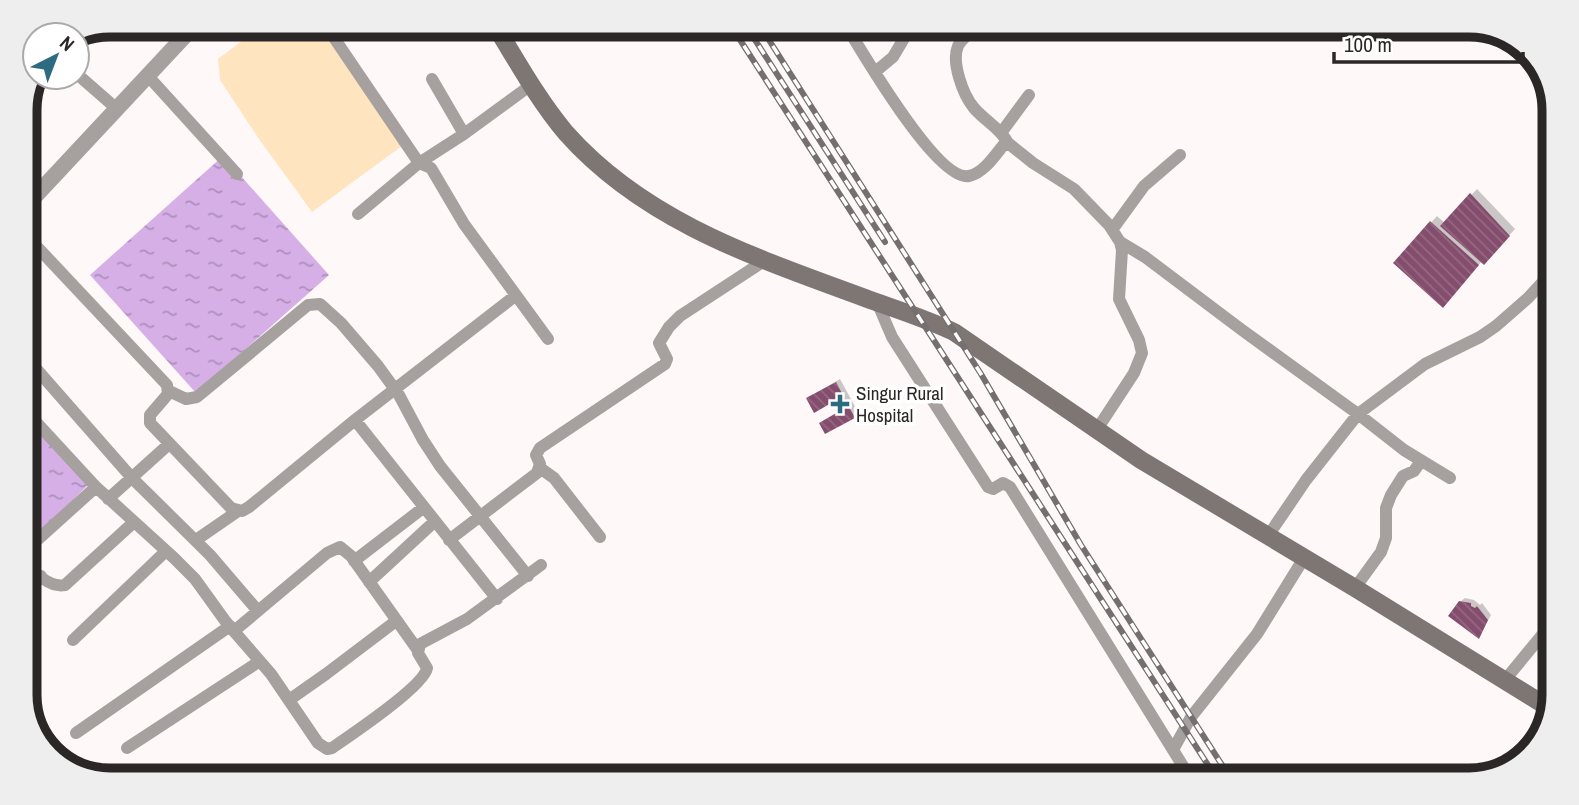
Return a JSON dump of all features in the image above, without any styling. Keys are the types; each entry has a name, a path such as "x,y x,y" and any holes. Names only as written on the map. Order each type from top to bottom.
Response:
{"main road":[{"path":"502,37 531,85 568,135 625,187 689,227 764,261 920,317 954,332 1149,466 1355,588 1542,703"}],"street":[{"path":"37,193 184,37"},
{"path":"334,37 419,163 431,168 464,224 548,339"},
{"path":"853,37 919,138 935,155 967,176 978,171 1005,143 1005,138 1029,95"},
{"path":"875,72 893,57 905,37"},
{"path":"967,37 958,47 959,71 973,107 1032,163 1074,189 1120,242 1122,250 1119,299 1139,340 1142,353 1139,366 1096,431"},
{"path":"148,76 237,174"},
{"path":"432,79 464,134"},
{"path":"358,214 419,163 531,85"},
{"path":"91,86 117,109"},
{"path":"1112,230 1144,186 1180,155"},
{"path":"1120,242 1134,249 1398,445 1450,478"},
{"path":"37,247 167,385 169,391 186,399 197,397 308,305 314,303 326,307 365,348 395,389 432,454 528,576"},
{"path":"600,537 554,478 540,468 536,455 540,449 665,364 667,359 659,343 669,327 680,316 764,261"},
{"path":"1268,536 1306,480 1358,414 1425,363 1480,337 1496,326 1542,283"},
{"path":"196,540 238,511 250,507 355,420 516,296"},
{"path":"877,302 892,337 988,487 993,489 1003,484 1010,486 1184,768"},
{"path":"37,370 132,478 232,578 258,611"},
{"path":"169,391 149,418 150,423 168,445 231,508 238,511"},
{"path":"355,420 497,599"},
{"path":"37,423 108,499 195,579 232,629 260,661 324,748 332,748 393,703 424,677 427,667 354,561 340,547 332,549 258,611 232,629 76,733"},
{"path":"108,499 168,445"},
{"path":"1355,588 1378,558 1384,545 1386,508 1391,495 1404,476 1412,473 1422,461"},
{"path":"449,540 540,468"},
{"path":"37,540 96,487"},
{"path":"354,561 423,508"},
{"path":"37,572 53,584 65,585 134,522"},
{"path":"369,582 434,522"},
{"path":"73,640 166,551"},
{"path":"1173,750 1191,717 1257,634 1304,558"},
{"path":"417,649 422,642 467,619 497,599 541,565"},
{"path":"37,580 41,576"},
{"path":"289,700 396,621"},
{"path":"1505,680 1542,635"},
{"path":"127,748 260,661"}],"shaded area":[{"path":"247,37 334,37 410,140 312,212 220,80 218,59"}],"water":[{"path":"223,156 329,275 196,393 90,275"},
{"path":"37,431 89,484 37,536"}],"building":[{"path":"1470,193 1510,236 1484,265 1440,226"},
{"path":"1430,221 1479,265 1443,308 1393,263"},
{"path":"836,382 855,418 825,434 819,423 838,412 833,402 814,413 806,398"},
{"path":"1459,601 1471,603 1475,608 1477,606 1488,620 1479,639 1448,616"}],"railway":[{"path":"738,37 1210,768"},
{"path":"753,37 885,242"},
{"path":"767,37 981,374 1081,545 1224,768"}],"place":[{"name":"Singur Rural Hospital","path":"840,404"}]}
